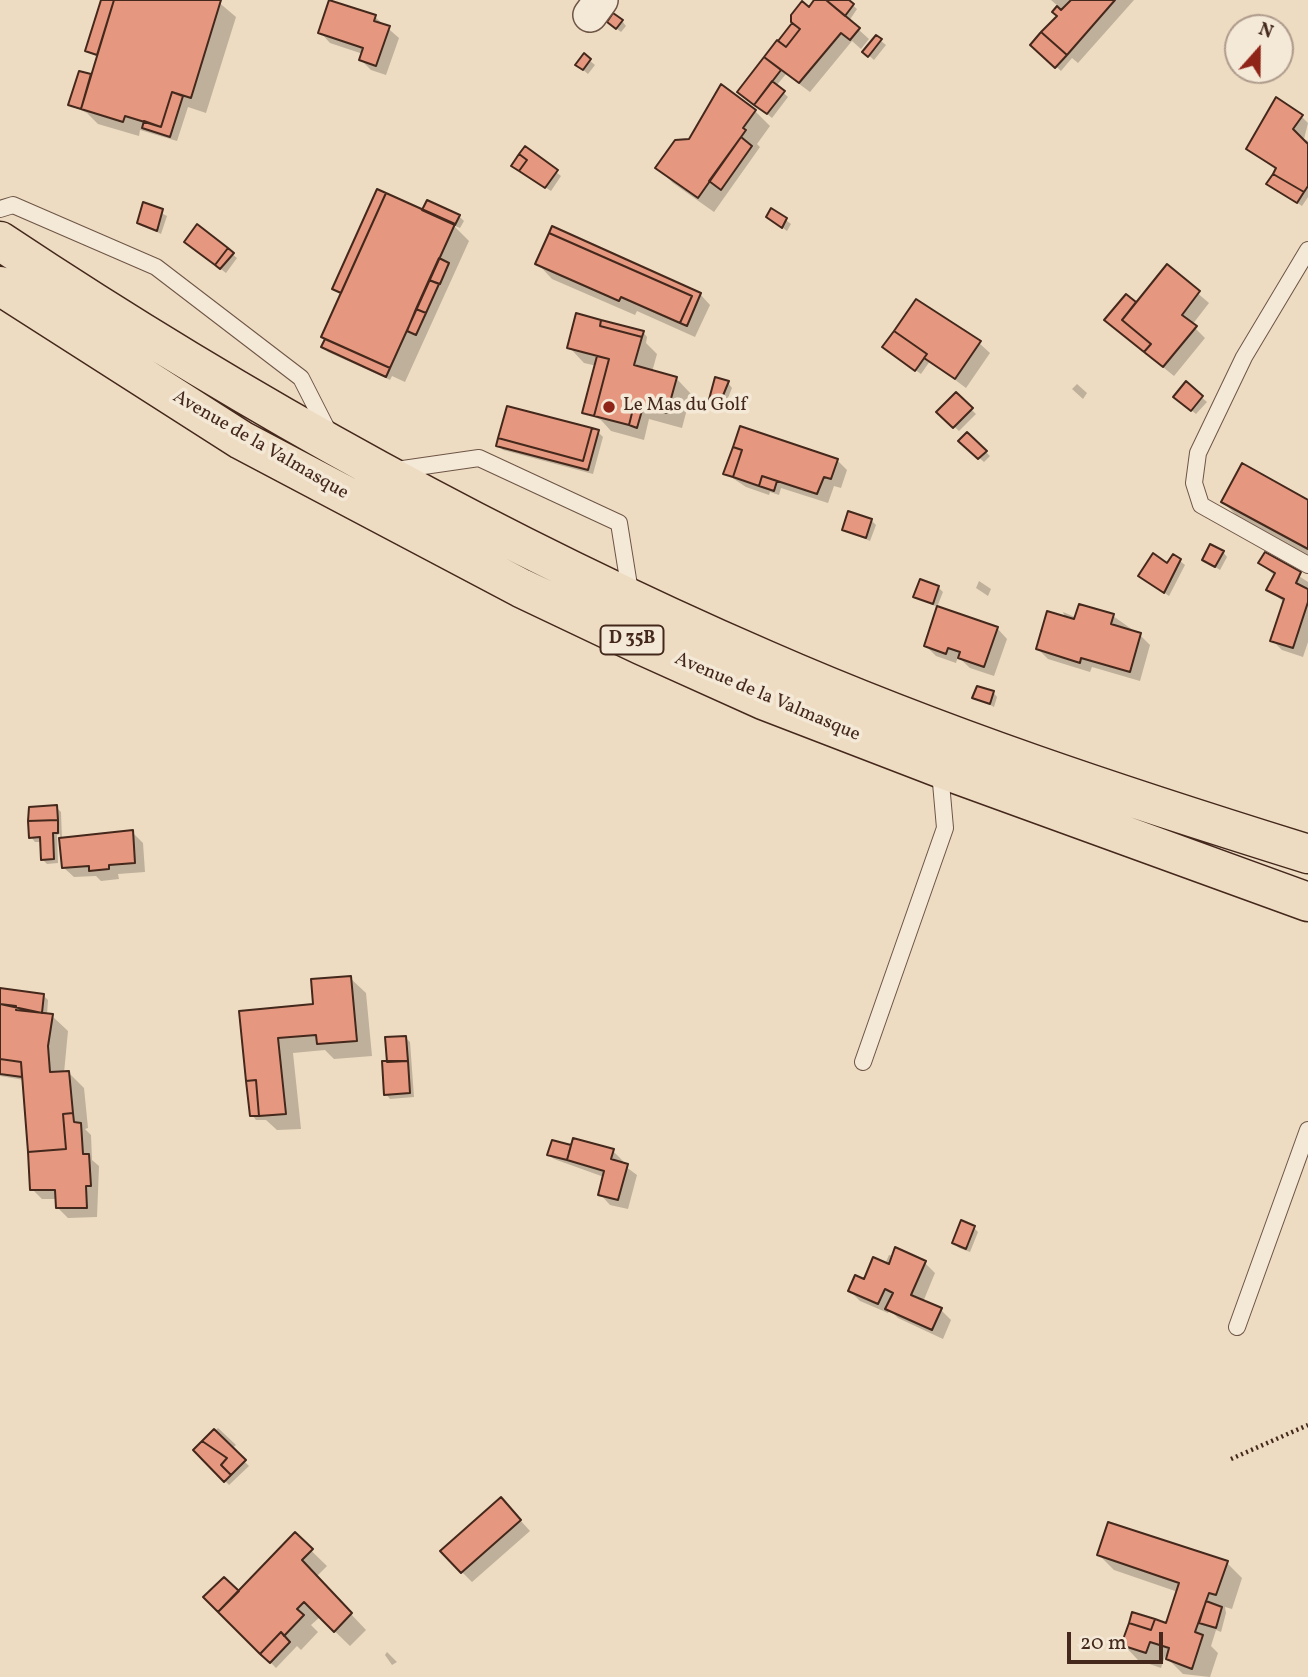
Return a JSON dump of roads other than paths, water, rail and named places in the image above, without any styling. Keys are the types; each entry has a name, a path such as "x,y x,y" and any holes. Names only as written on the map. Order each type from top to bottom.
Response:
{"main road":[{"name":"Avenue de la Valmasque","path":"0,241 77,292 334,444 535,554 631,600 770,662 1009,756 1113,793 1308,854"},
{"name":"Avenue de la Valmasque","path":"0,286 241,440 521,587 763,699 944,770 1308,902"}],"lane":[{"path":"0,209 13,205 156,267 301,378 334,444"},
{"path":"1308,250 1244,357 1198,453 1194,483 1201,505 1308,565"},
{"path":"384,472 479,458 619,523 631,600"},
{"path":"863,1062 946,828 941,783 944,770"},
{"path":"1237,1326 1308,1130"}],"place":[{"name":"Le Mas du Golf","path":"609,407"}]}
